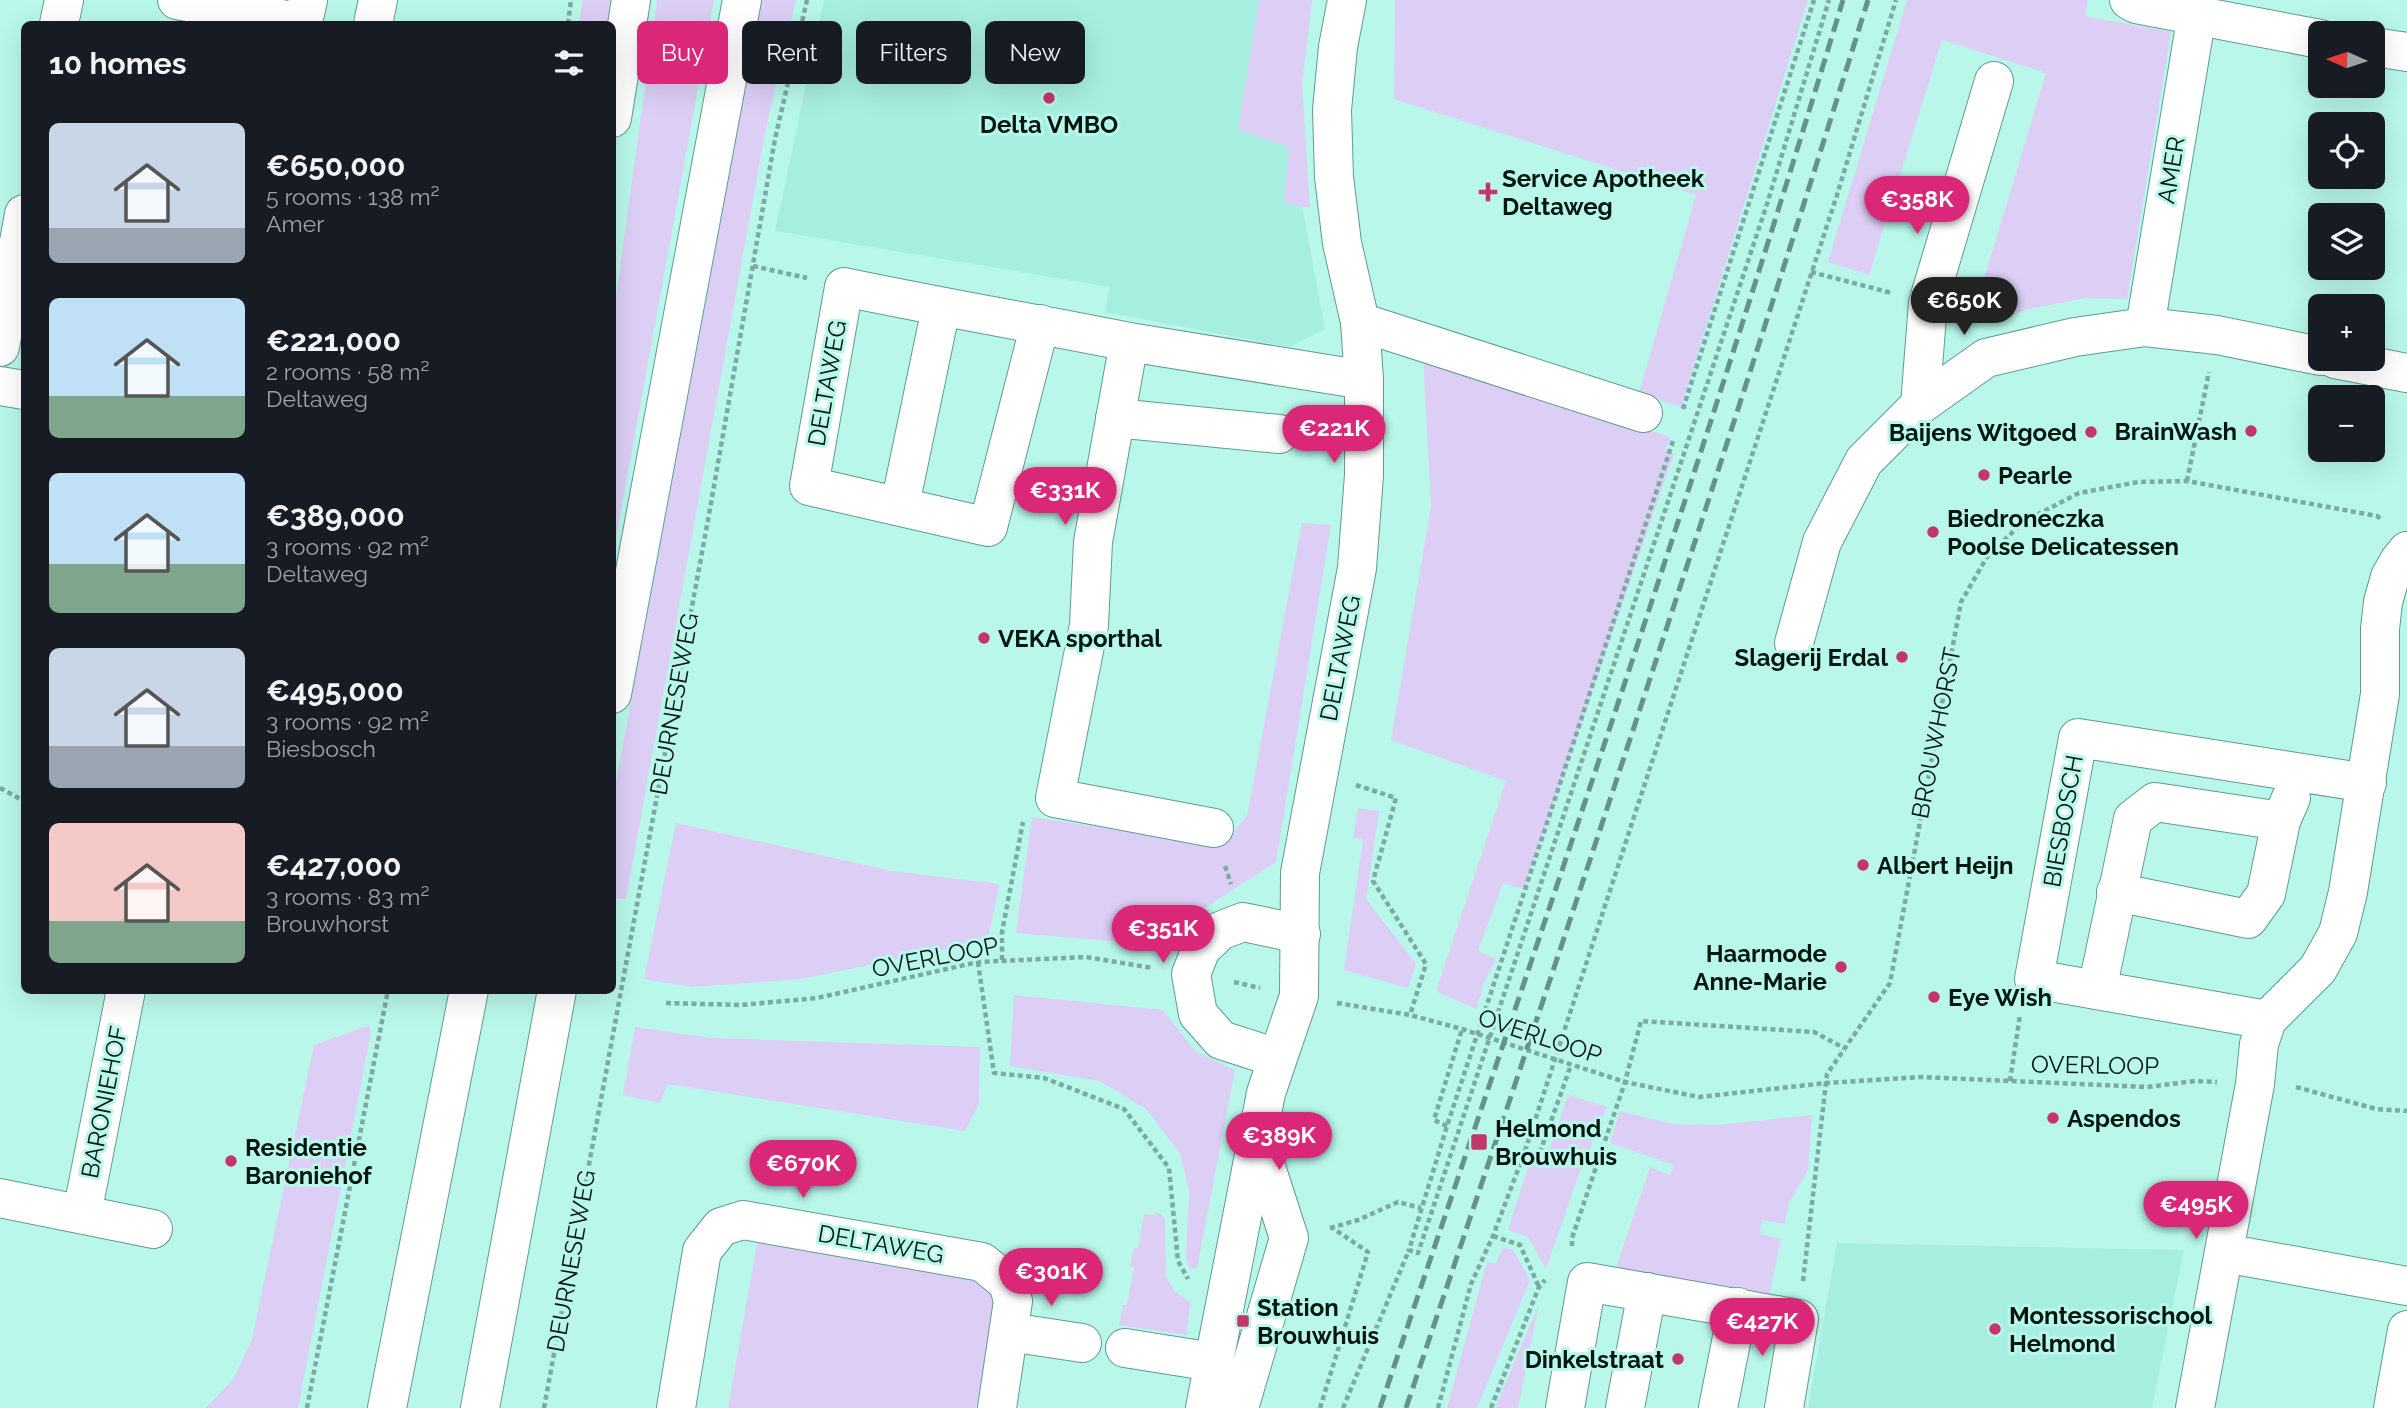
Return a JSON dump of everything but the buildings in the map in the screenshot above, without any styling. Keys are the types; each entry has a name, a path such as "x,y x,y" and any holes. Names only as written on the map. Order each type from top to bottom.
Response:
{"street":[{"path":"60,21 64,0"},
{"path":"177,0 307,16"},
{"path":"374,21 378,0"},
{"path":"616,93 631,0"},
{"path":"616,673 742,0"},
{"name":"DELTAWEG","path":"1205,1408 1256,1135 1266,1093 1299,996 1300,873 1357,568 1364,475 1364,380 1360,322 1342,243 1334,177 1332,110 1338,47 1347,0"},
{"path":"2129,0 2136,4 2308,37"},
{"name":"AMER","path":"2146,327 2197,14"},
{"path":"2385,49 2407,52"},
{"path":"1920,405 1928,303 1994,81"},
{"path":"0,347 21,231"},
{"name":"DELTAWEG","path":"1040,324 988,527 809,486 844,286 941,308 1040,324 1129,342 1364,380"},
{"path":"900,505 941,308"},
{"path":"1360,322 1643,412"},
{"path":"1794,643 1822,542 1864,461 1920,405 1986,358 2075,337 2146,327 2217,335 2308,354"},
{"path":"1129,342 1093,542 1089,625 1055,798 1214,828"},
{"path":"2385,369 2407,373"},
{"path":"0,386 21,390"},
{"path":"1115,418 1279,435"},
{"path":"2195,1408 2255,1084 2259,1044 2267,1020 2318,970 2337,933 2348,892 2380,694 2380,629 2383,602 2390,577 2399,561 2398,538"},
{"path":"2380,694 2407,614"},
{"name":"BIESBOSCH","path":"2034,979 2078,738 2367,783"},
{"path":"2116,892 2248,919 2266,894 2281,821 2301,773"},
{"path":"2097,990 2133,819 2155,802 2281,821"},
{"path":"1277,1058 1221,1040 1198,1014 1191,974 1201,949 1220,931 1243,922 1301,934"},
{"path":"2034,979 2267,1020"},
{"name":"BARONIEHOF","path":"82,1214 126,994"},
{"path":"387,1408 468,994"},
{"path":"480,1408 556,994"},
{"path":"1239,1408 1289,1238 1256,1135"},
{"path":"0,1198 153,1228"},
{"name":"DELTAWEG","path":"676,1408 702,1251 721,1227 743,1220 982,1262 1008,1283 1013,1301 997,1408"},
{"path":"2224,1253 2407,1286"},
{"path":"1565,1408 1587,1282 1799,1319 1784,1408"},
{"path":"1625,1408 1647,1292"},
{"path":"1718,1408 1738,1307"},
{"path":"2393,1408 2407,1331"},
{"path":"1010,1332 1082,1343"},
{"path":"1125,1348 1213,1362"}],"path":[{"path":"568,21 572,0"},
{"name":"DEURNESEWEG","path":"544,1408 775,139 807,0"},
{"path":"1682,411 1814,0"},
{"path":"1409,1250 1418,1253 1766,204 1829,0"},
{"path":"1438,1408 1471,1284 1493,1236 1525,1151 1811,272 1896,0"},
{"path":"753,266 844,286"},
{"path":"1811,272 1869,287"},
{"path":"2187,481 2217,335"},
{"path":"1343,1408 1409,1250 1447,1126 1675,435"},
{"name":"BROUWHORST","path":"1799,1319 1827,1074 1890,984 1961,602 1987,557 2023,522 2079,493 2138,482 2187,481 2377,516 2398,538"},
{"path":"1318,772 1396,798 1373,881 1426,964 1410,1015"},
{"path":"0,788 21,799"},
{"path":"1002,960 1002,932 1025,812 1055,798"},
{"path":"1214,828 1243,922"},
{"name":"OVERLOOP","path":"666,1003 741,1005 817,998 978,962 1086,957 1410,1015 1462,1029 1625,1082 1699,1097 1826,1083 1920,1077 2147,1087 2195,1082 2299,1087 2376,1109 2407,1111"},
{"path":"978,962 994,1073 1044,1078 1124,1109 1169,1168 1178,1261 1191,1284 1226,1295"},
{"path":"2010,1081 2023,995 2034,979"},
{"path":"307,1408 387,994"},
{"path":"1587,1282 1572,1251 1572,1238 1625,1082 1641,1021 1814,1032 1844,1048"},
{"path":"1447,1126 1434,1120 1462,1029"},
{"path":"1525,1151 1539,1155 1571,1065"},
{"path":"1358,1220 1398,1202 1421,1208"},
{"path":"1320,1408 1368,1252 1331,1227"},
{"path":"1493,1236 1520,1245 1539,1287"},
{"path":"1491,1408 1539,1287 1547,1278"}],"shaded area":[{"path":"583,0 616,0 612,21 580,21"},
{"path":"657,0 714,0 710,21 654,21"},
{"path":"761,0 796,0 791,21 757,21"},
{"name":"Delta VMBO","path":"824,0 1290,0 1300,196 1325,329 1289,347 1105,312 1110,287 775,231 806,84 842,84 842,21 820,21"},
{"path":"1259,0 1312,0 1302,84 1310,208 1284,203 1289,147 1238,130"},
{"path":"1395,0 1808,0 1681,407 1639,393 1696,195 1394,99"},
{"path":"1907,0 2088,0 2085,16 2171,32 2127,299 2085,298 2025,310 1992,323 1972,319 2046,73 1942,40 1869,275 1828,262"},
{"path":"645,84 699,84 616,539 616,297"},
{"path":"745,84 776,84 766,128 626,899 616,898 616,783"},
{"path":"1423,355 1670,437 1665,451 1674,454 1524,889 1503,883 1478,951 1496,959 1484,983 1476,1009 1436,991 1506,781 1391,740 1431,507"},
{"path":"1302,523 1331,525 1276,862 1188,919 1169,946 1016,933 1032,817 1208,844 1230,837 1247,816"},
{"path":"1358,808 1379,811 1366,899 1416,964 1408,988 1344,970 1363,840 1353,837"},
{"path":"676,823 892,871 1000,884 987,941 801,979 693,987 644,979"},
{"path":"1014,995 1163,1010 1195,1051 1235,1070 1197,1268 1189,1269 1186,1258 1189,1191 1180,1153 1146,1109 1100,1081 1010,1066"},
{"path":"370,1025 370,1037 298,1408 206,1408 234,1378 252,1339 314,1045"},
{"path":"635,1027 711,1038 980,1047 979,1104 965,1131 667,1084 660,1103 623,1095"},
{"path":"1568,1095 1607,1107 1579,1174 1546,1269 1528,1237 1508,1230 1531,1158 1545,1163"},
{"path":"1620,1111 1673,1124 1718,1125 1812,1115 1808,1170 1788,1205 1785,1224 1762,1220 1760,1234 1781,1239 1768,1301 1615,1271 1650,1167 1670,1175 1674,1165 1610,1143"},
{"path":"1156,1212 1165,1220 1166,1277 1175,1292 1190,1302 1187,1335 1119,1325 1123,1305 1127,1305 1134,1268 1130,1267 1134,1248 1138,1248 1144,1214 1155,1215"},
{"path":"758,1238 980,1276 992,1290 995,1307 976,1408 728,1408"},
{"name":"Montessorischool Helmond","path":"1837,1243 2184,1250 2152,1408 1808,1408"},
{"path":"1503,1247 1513,1250 1530,1280 1477,1408 1447,1408 1487,1262 1496,1264"},
{"path":"1539,1304 1518,1408 1495,1408"}],"railway":[{"path":"1380,1408 1733,354 1843,0"},
{"path":"1406,1408 1699,530 1868,0"}],"place":[{"name":"Delta VMBO","path":"1049,98"},
{"name":"Service Apotheek Deltaweg","path":"1488,192"},
{"name":"BrainWash","path":"2251,431"},
{"name":"Baijens Witgoed","path":"2091,432"},
{"name":"Pearle","path":"1984,475"},
{"name":"Biedroneczka Poolse Delicatessen","path":"1933,532"},
{"name":"VEKA sporthal","path":"984,638"},
{"name":"Slagerij Erdal","path":"1902,657"},
{"name":"Albert Heijn","path":"1863,865"},
{"name":"Haarmode Anne-Marie","path":"1841,967"},
{"name":"Eye Wish","path":"1934,997"},
{"name":"Aspendos","path":"2053,1118"},
{"name":"Helmond Brouwhuis","path":"1479,1142"},
{"name":"Residentie Baroniehof","path":"231,1161"},
{"name":"Station Brouwhuis","path":"1243,1321"},
{"name":"Montessorischool Helmond","path":"1995,1329"},
{"name":"Dinkelstraat","path":"1678,1359"}]}
